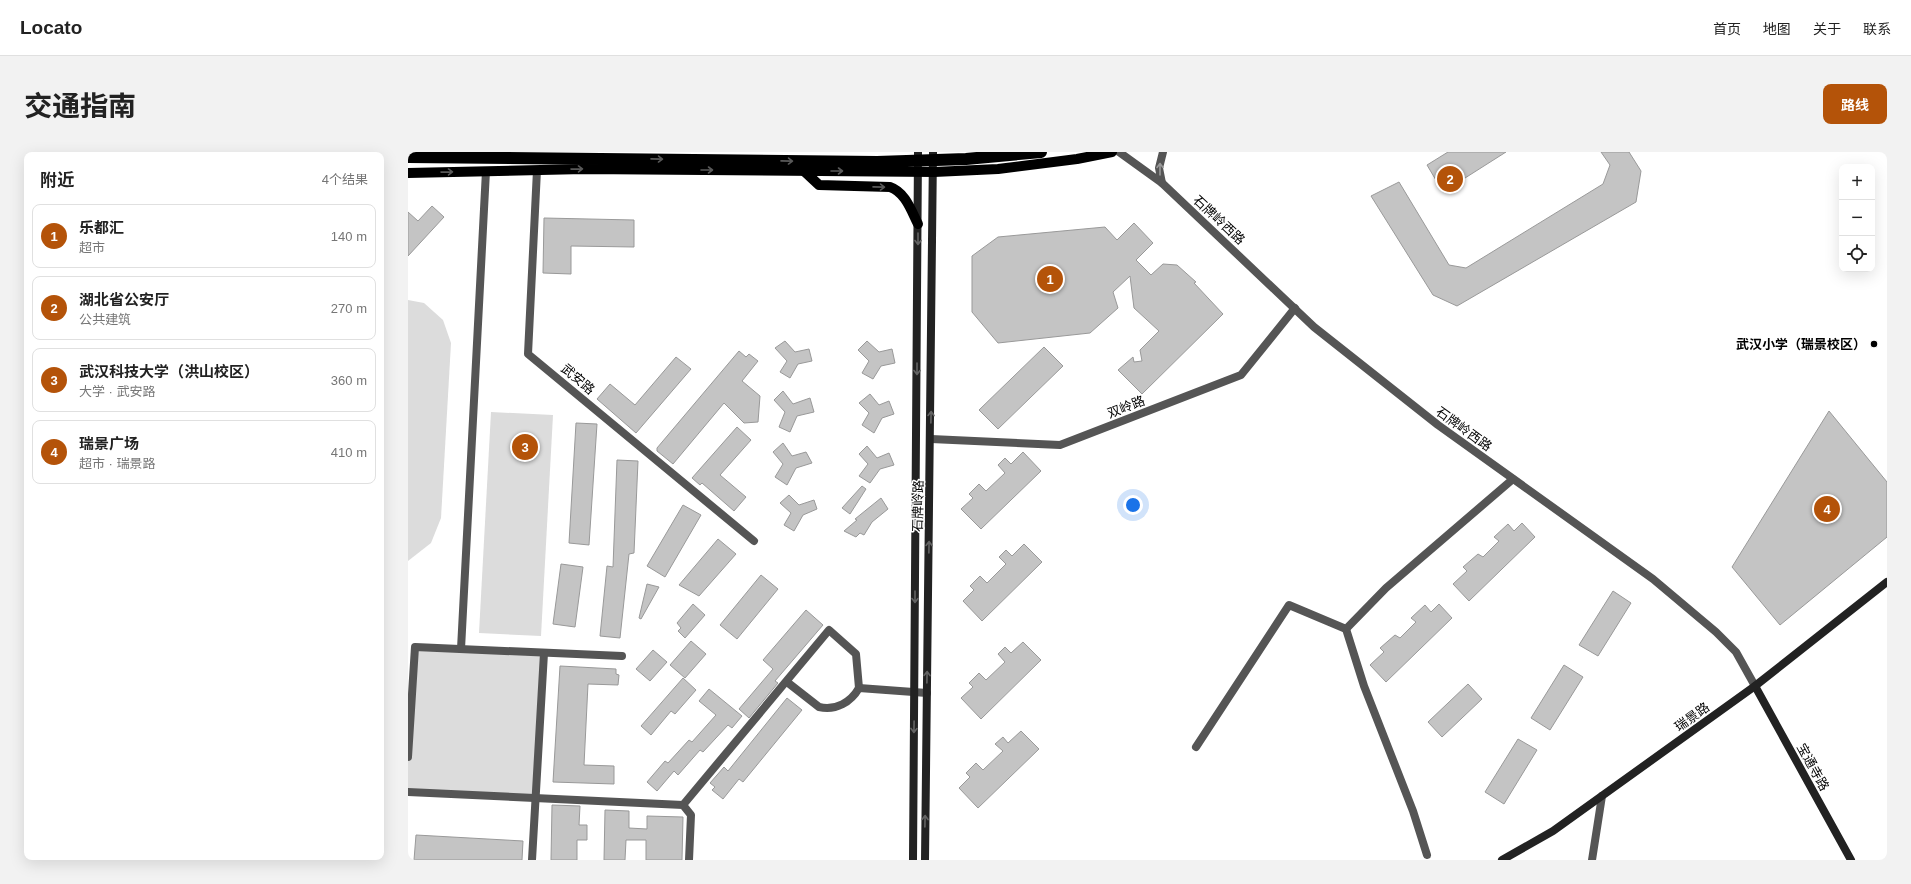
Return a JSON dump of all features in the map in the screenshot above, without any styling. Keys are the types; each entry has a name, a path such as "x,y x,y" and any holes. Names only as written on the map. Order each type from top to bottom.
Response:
{"highway":[{"path":"408,157 877,162 966,159 1041,152"}],"main road":[{"name":"石牌岭路","path":"913,860 918,152"},
{"name":"石牌岭路","path":"925,860 931,439 933,152"},
{"path":"408,173 537,170 934,172 998,169 1077,159 1112,152"},
{"path":"804,171 819,186 890,187 896,189 905,200 918,224"},
{"name":"瑞景路","path":"1502,860 1553,831 1755,686 1887,582"},
{"name":"宝通寺路","path":"1755,686 1851,860"}],"street":[{"name":"石牌岭西路","path":"1119,152 1162,183 1314,327 1438,426 1653,578 1716,632 1736,652 1755,686"},
{"path":"1162,183 1158,168 1163,152"},
{"name":"武安路","path":"537,170 528,354 754,541"},
{"path":"461,649 486,171"},
{"name":"双岭路","path":"931,439 1060,445 1241,375 1295,308"},
{"path":"1346,629 1386,588 1513,479"},
{"path":"1196,747 1288,605 1346,629 1364,686 1413,811 1427,855"},
{"path":"683,805 829,630 856,654 859,688 854,697 848,702 825,708 819,707 787,682"},
{"path":"408,757 412,647 622,656"},
{"path":"532,860 544,652"},
{"path":"859,688 927,692"},
{"path":"408,792 683,805 691,815 689,860"},
{"path":"1592,860 1602,796"}],"shaded area":[{"path":"408,300 424,303 443,320 451,343 441,518 431,543 408,561"},
{"path":"491,412 553,415 541,636 479,633"},
{"path":"415,647 544,653 536,799 408,792 408,757"}],"building":[{"path":"1448,152 1506,152 1443,192 1427,165"},
{"path":"1601,152 1629,152 1641,171 1636,202 1457,306 1433,295 1371,196 1399,182 1449,265 1466,268 1603,184 1610,165"},
{"path":"432,206 444,217 408,256 408,212 418,221"},
{"path":"544,218 634,220 634,247 571,246 571,274 543,273"},
{"path":"1134,223 1153,243 1136,260 1151,275 1163,264 1177,265 1196,282 1194,283 1223,314 1142,394 1118,370 1133,357 1134,362 1142,361 1140,350 1159,331 1134,308 1130,276 1113,292 1118,308 1090,333 998,343 972,312 972,256 998,237 1105,227 1117,240"},
{"path":"785,341 795,352 809,349 812,361 798,364 790,378 780,372 787,361 775,348"},
{"path":"867,341 879,352 892,349 895,363 881,366 873,379 862,373 869,361 858,350"},
{"path":"1044,347 1063,366 998,429 979,410"},
{"path":"739,351 746,357 749,354 758,361 742,381 760,396 758,422 744,423 724,403 673,464 657,451 657,448"},
{"path":"676,357 691,369 636,433 597,399 610,384 635,405"},
{"path":"783,391 793,404 810,398 814,412 797,416 790,432 779,427 785,412 774,400"},
{"path":"870,394 879,405 889,401 894,414 882,418 874,433 862,425 869,413 859,403"},
{"path":"1829,411 1887,482 1887,537 1780,625 1732,567"},
{"path":"576,423 597,424 589,545 569,543"},
{"path":"737,427 751,440 720,475 746,497 734,511 702,483 700,485 692,478"},
{"path":"783,443 792,456 806,452 812,463 796,468 787,485 775,477 783,464 773,452"},
{"path":"867,446 877,458 889,453 894,465 880,469 870,483 859,476 868,464 859,454"},
{"path":"1023,452 1041,471 981,529 961,509 973,498 969,494 979,484 986,491 1005,473 998,465 1005,458 1011,464"},
{"path":"617,460 638,461 634,553 629,554 620,638 600,636 607,566 613,567"},
{"path":"862,486 866,489 850,514 842,508"},
{"path":"789,495 799,505 814,500 817,509 803,515 794,531 784,525 791,513 780,503"},
{"path":"881,498 888,509 872,522 864,535 860,533 856,537 844,531 857,520 855,519"},
{"path":"683,505 701,515 665,577 647,566"},
{"path":"1522,523 1535,537 1469,601 1453,584 1467,571 1463,567 1478,554 1483,557 1499,541 1494,537 1508,524 1514,531"},
{"path":"718,539 736,554 699,596 679,585"},
{"path":"1024,544 1042,562 982,621 963,601 974,590 970,586 980,576 987,583 1006,564 999,557 1006,550 1012,556"},
{"path":"561,564 583,567 575,627 553,624"},
{"path":"761,575 778,589 737,639 720,625"},
{"path":"647,584 659,587 641,619 639,618"},
{"path":"1613,591 1631,603 1598,656 1579,645"},
{"path":"693,604 705,615 685,638 678,631 681,628 677,623"},
{"path":"1439,604 1452,618 1386,682 1370,665 1384,652 1380,648 1395,635 1400,638 1416,622 1411,618 1425,605 1431,612"},
{"path":"806,610 823,625 775,681 778,683 749,718 739,709 773,669 763,660"},
{"path":"691,641 706,654 685,678 670,665"},
{"path":"1023,642 1041,660 981,719 961,698 973,687 969,683 979,673 986,680 1005,662 998,654 1005,647 1011,653"},
{"path":"653,650 667,662 650,681 636,669"},
{"path":"1564,665 1583,677 1550,730 1531,718"},
{"path":"560,666 616,669 616,674 619,675 618,685 588,684 584,765 614,766 614,784 553,782"},
{"path":"683,678 696,690 675,714 671,711 651,735 641,726"},
{"path":"1468,684 1482,699 1442,737 1428,722"},
{"path":"709,689 742,716 732,728 728,725 703,752 700,750 678,775 674,771 657,791 647,782 665,761 668,763 689,740 692,742 716,715 699,701"},
{"path":"787,698 802,710 743,782 739,779 723,799 712,790 715,787 710,783 724,767 728,771"},
{"path":"1021,731 1039,749 978,808 959,788 970,777 966,773 976,763 983,770 1003,751 995,744 1003,737 1008,743"},
{"path":"1518,739 1537,750 1504,804 1485,792"},
{"path":"552,805 580,806 579,825 587,825 587,840 577,840 577,860 551,860"},
{"path":"605,810 629,811 629,828 647,829 647,816 683,817 682,860 646,860 646,840 626,840 625,860 604,860"},
{"path":"416,835 523,841 522,860 414,860"}],"place":[{"name":"湖北省公安厅","path":"1450,179"},
{"name":"乐都汇","path":"1050,279"},
{"name":"武汉小学（瑞景校区）","path":"1874,344"},
{"name":"武汉科技大学（洪山校区）","path":"525,447"},
{"name":"瑞景广场","path":"1827,509"}]}
